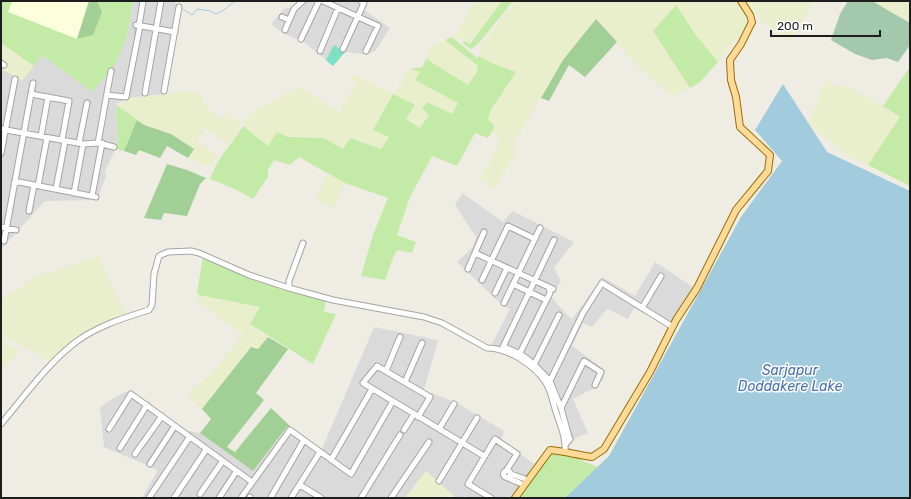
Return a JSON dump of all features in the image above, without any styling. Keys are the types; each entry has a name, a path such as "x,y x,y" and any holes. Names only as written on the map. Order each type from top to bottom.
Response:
{"main road":[{"path":"515,498 550,450 565,448 578,455 592,457 604,449 650,372 673,327 697,288 736,210 768,171 770,155 740,127 736,97 731,80 730,60 741,44 752,22 750,15 741,1"}],"street":[{"path":"107,95 126,97 143,1"},
{"path":"145,93 161,1"},
{"path":"285,30 294,9 303,1"},
{"path":"301,39 319,1"},
{"path":"324,1 378,26 366,51"},
{"path":"344,49 364,3 361,1"},
{"path":"164,91 179,7"},
{"path":"320,51 338,8"},
{"path":"282,17 289,20"},
{"path":"138,26 175,32"},
{"path":"14,184 19,182 94,196 111,71"},
{"path":"1,153 3,130 15,79"},
{"path":"4,241 4,227 14,184 33,83"},
{"path":"31,94 69,101 56,189"},
{"path":"41,136 48,97"},
{"path":"74,193 87,103"},
{"path":"3,130 81,144 100,143 114,147"},
{"path":"29,211 48,138"},
{"path":"482,280 508,226 535,239"},
{"path":"4,227 16,230"},
{"path":"504,303 540,228"},
{"path":"468,269 484,232"},
{"path":"554,240 503,347 520,353 550,381 561,408 570,439 565,448"},
{"path":"289,288 289,281 303,243"},
{"path":"1,424 53,363 73,344 122,318 149,310 152,305 155,268 159,256 163,253 191,251 249,275 289,288 359,306 424,317 442,323 487,348 495,348 512,354 535,370 546,382 565,448"},
{"path":"475,254 551,288 550,293 520,353"},
{"path":"495,293 507,268"},
{"path":"642,308 661,276"},
{"path":"550,381 583,313 602,283 673,327"},
{"path":"513,284 546,300"},
{"path":"534,365 559,315"},
{"path":"386,371 400,337"},
{"path":"405,382 422,343"},
{"path":"561,408 584,362 601,372 595,385"},
{"path":"404,430 416,415 430,397 377,366 363,383 393,402 416,415 439,429 462,444 484,456"},
{"path":"331,460 372,389"},
{"path":"109,429 131,394 162,416 189,438 252,482"},
{"path":"241,498 290,430 351,474 393,402"},
{"path":"439,429 454,404"},
{"path":"120,448 147,405"},
{"path":"135,454 162,416"},
{"path":"439,481 477,418"},
{"path":"150,464 174,427"},
{"path":"361,498 400,435"},
{"path":"149,498 189,438"},
{"path":"270,497 304,440"},
{"path":"491,498 466,487 495,440 517,454 508,474 526,482"},
{"path":"391,498 429,442"},
{"path":"174,498 206,450"},
{"path":"291,498 320,452"},
{"path":"200,494 222,462"},
{"path":"219,498 236,472"},
{"path":"300,485 321,498"}],"shaded area":[{"path":"12,1 90,1 77,39 8,12"},
{"path":"133,1 171,1 180,5 166,94 128,98 116,105 118,144 105,171 106,176 97,200 45,201 1,249 1,61 6,64 3,70 34,66 42,54 127,36"},
{"path":"299,1 368,1 363,9 390,28 376,50 363,54 345,52 333,66 307,44 283,33 271,24 284,9 290,8"},
{"path":"476,1 502,1 469,44 454,36"},
{"path":"515,1 738,1 750,17 749,23 718,62 695,34 676,6 654,31 690,88 672,96 638,67 596,19 563,60 512,146 517,152 494,188 479,179 501,142 497,140 498,136 493,132 495,126 488,119 491,110 516,72 491,63 479,56 482,43"},
{"path":"747,1 814,1 790,42 760,19"},
{"path":"848,1 872,1 910,23 910,45 898,62 887,58 872,60 855,54 831,40 840,14"},
{"path":"872,1 910,1 910,23"},
{"path":"445,40 478,66 477,72 468,85 426,59 430,48"},
{"path":"1,43 34,66 22,81 3,70 6,64 1,61"},
{"path":"410,69 420,72 416,80 458,103 452,115 429,115 420,128 406,119 415,106 373,129 389,137 381,149 350,138 343,149 324,138 288,137 277,132 268,146 243,126 248,115 299,86 339,112 356,83 351,79 354,74 393,94"},
{"path":"826,80 836,85 850,87 901,117 868,165 849,157 808,124"},
{"path":"196,91 203,98 201,102 220,119 228,112 232,118 241,123 235,136 227,144 206,128 197,141 217,155 210,168 188,158 194,149 171,134 144,125 116,105 128,98"},
{"path":"328,174 345,183 333,208 316,199"},
{"path":"462,193 503,222 513,211 574,242 554,268 561,281 551,297 571,319 602,277 635,296 655,262 696,289 673,327 634,308 628,319 607,309 592,327 583,323 572,346 605,370 604,378 598,386 573,399 588,433 576,438 568,446 565,447 550,392 535,370 512,354 490,348 510,309 500,303 457,262 473,247 476,237 455,205"},
{"path":"99,256 125,315 73,343 50,362 1,334 1,300 37,276"},
{"path":"199,295 261,307 250,324 268,337 258,349 251,347 202,409 187,394 207,377 242,334 196,300"},
{"path":"374,327 438,340 424,390 457,403 504,431 501,440 534,464 512,498 469,498 465,496 463,498 456,498 426,471 405,498 142,498 158,470 104,447 100,407 130,390 184,430 200,433 253,471 288,427 291,427 322,449"},
{"path":"1,339 19,352 1,369"},
{"path":"426,471 456,498 405,498"}],"green space":[{"path":"1,1 12,1 8,12 77,39 102,12 97,1 133,1 127,36 115,65 92,92 42,55 34,66 1,43"},
{"path":"89,1 97,1 102,12 93,35 77,39"},
{"path":"502,1 513,1 479,43 471,49 462,43 465,41 470,44"},
{"path":"676,5 695,34 718,62 700,82 690,88 653,31"},
{"path":"596,19 617,42 585,77 569,65 549,101 541,98 563,60"},
{"path":"452,37 477,58 479,56 491,63 516,72 491,110 488,119 495,126 488,138 475,133 457,166 432,156 410,197 397,235 416,242 412,253 397,250 385,280 361,276 373,235 388,198 345,183 299,157 290,165 274,160 268,170 268,177 253,199 235,189 210,179 217,164 243,126 268,146 277,132 288,137 324,138 343,149 350,138 381,149 389,137 373,130 393,94 415,105 406,119 420,128 429,115 422,109 427,102 452,114 458,103 415,80 420,72 410,69 422,67 426,59 468,85 477,72 478,66 445,40"},
{"path":"334,45 345,52 333,66 326,60"},
{"path":"909,68 910,186 868,165 900,117 883,106"},
{"path":"116,105 137,120 124,151 116,149 118,144"},
{"path":"137,120 144,125 171,134 194,149 188,158 167,146 160,158 139,150 136,155 124,151"},
{"path":"167,164 206,178 200,184 187,216 164,213 161,220 144,218"},
{"path":"203,256 291,291 326,301 324,312 336,314 313,364 250,324 260,307 199,295 197,293"},
{"path":"268,337 288,349 256,393 264,400 227,447 235,452 271,408 291,427 287,427 253,471 200,433 211,419 202,409 251,347 258,349"},
{"path":"550,454 565,454 598,467 565,498 519,498"}],"water":[{"name":"Sarjapur Doddakere Lake","path":"783,84 827,152 910,191 910,498 565,498 609,456 741,217 782,161 755,130"}],"waterway":[{"path":"181,8 192,15 197,9 211,11 215,14 221,12 236,1"},
{"path":"134,33 136,27"}]}
